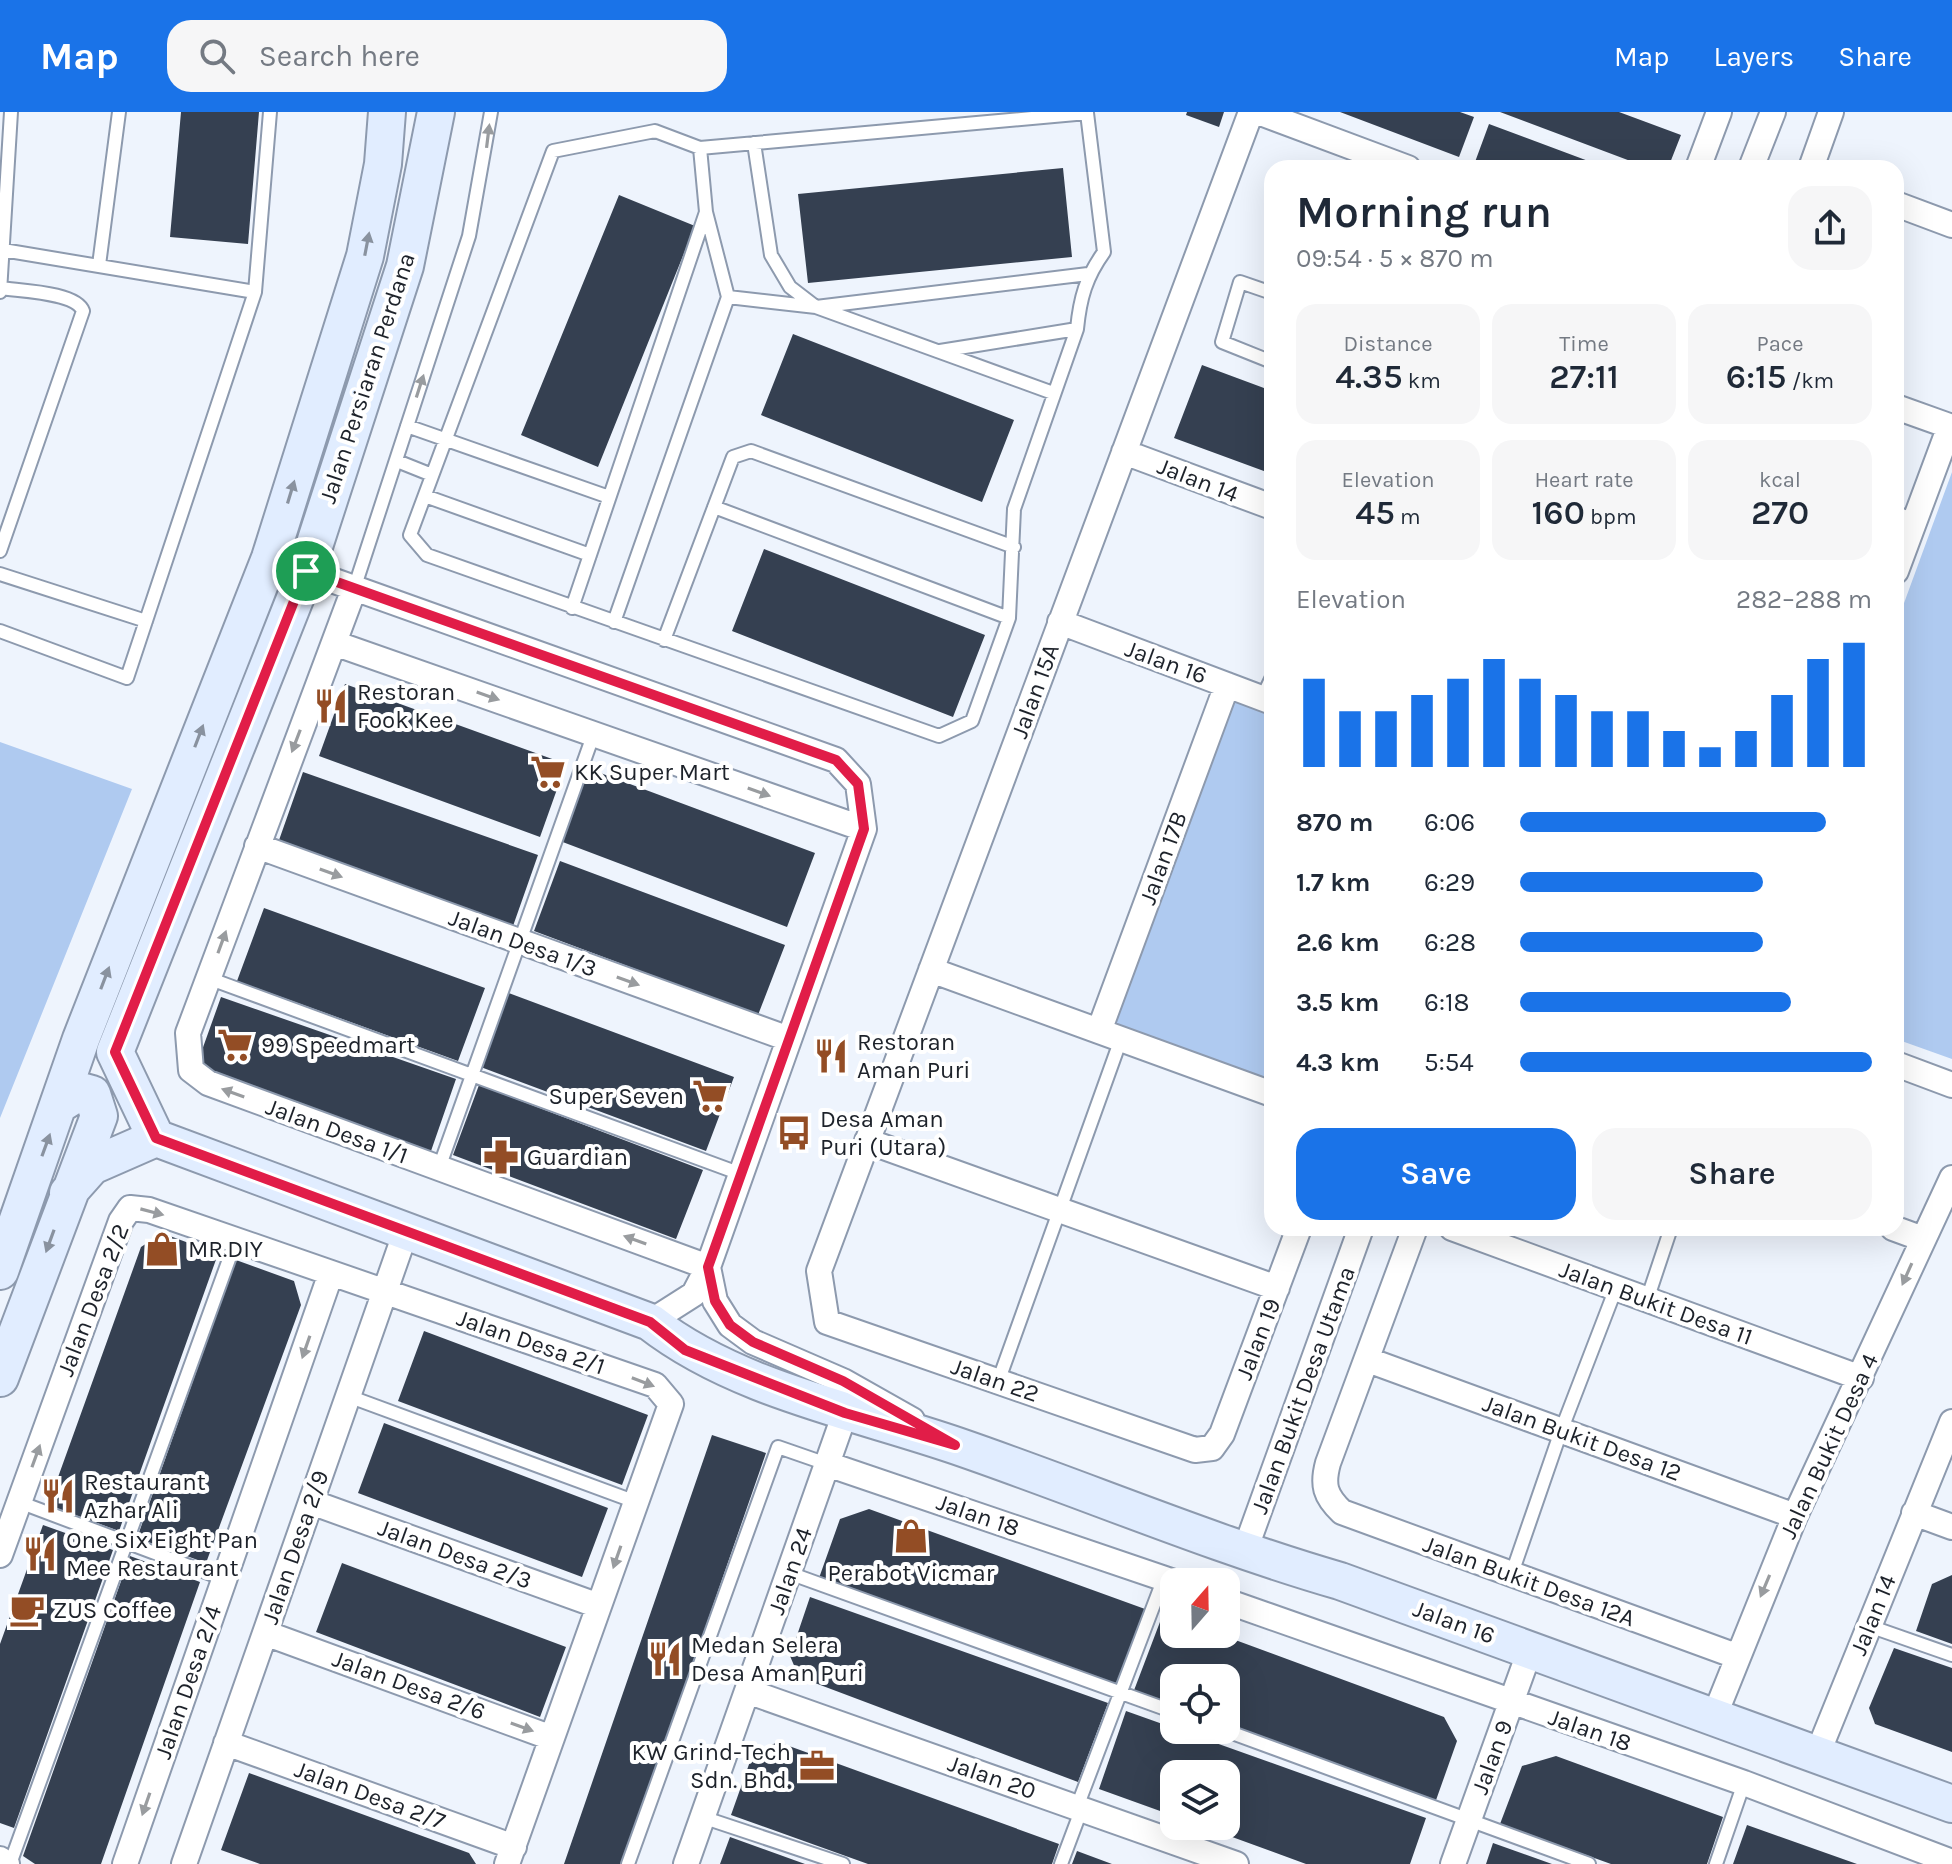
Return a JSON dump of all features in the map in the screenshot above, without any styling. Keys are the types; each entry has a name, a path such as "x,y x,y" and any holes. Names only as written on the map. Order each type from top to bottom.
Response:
{"street":[{"name":"Jalan Persiaran Perdana","path":"0,1271 81,1039 270,558 365,256 383,164 387,112"},
{"name":"Jalan Persiaran Perdana","path":"115,1052 306,571 405,266 436,112"},
{"name":"Jalan 15A","path":"819,1271 1251,112"},
{"path":"1258,112 1387,160"},
{"path":"1701,160 1718,112"},
{"path":"1754,160 1773,112"},
{"path":"1814,160 1831,112"},
{"path":"1904,207 1952,225"},
{"path":"1904,410 1951,427 1905,517"},
{"name":"Jalan 14","path":"1124,452 1264,504"},
{"path":"270,558 836,760 858,784 864,829 708,1267 694,1294 650,1322"},
{"name":"Jalan Desa 1/1","path":"354,589 188,1033 191,1070 208,1083 708,1267"},
{"name":"Jalan 16","path":"1060,622 1227,685 1264,691"},
{"path":"334,643 864,829"},
{"name":"Jalan 17B","path":"1110,1035 1227,685"},
{"name":"Jalan Desa 1/3","path":"257,846 789,1039"},
{"path":"931,970 1264,1091"},
{"path":"68,1193 92,1166 156,1138 115,1052 81,1039"},
{"path":"1904,1067 1952,1085"},
{"path":"0,1378 99,1116 92,1094 81,1091 60,1104"},
{"name":"Jalan 16","path":"156,1138 650,1322 685,1350 845,1413 955,1445 1244,1553 1340,1581 1952,1804"},
{"path":"867,1141 1277,1288"},
{"name":"Jalan Bukit Desa 4","path":"1714,1717 1795,1516 1952,1178"},
{"name":"Jalan Desa 2/2","path":"0,1555 121,1221 130,1208 149,1210 384,1292"},
{"name":"Jalan Desa 2/9","path":"184,1864 406,1231"},
{"path":"1904,1232 1923,1239"},
{"name":"Jalan 19","path":"1212,1448 1222,1434 1296,1236"},
{"name":"Jalan Bukit Desa Utama","path":"1244,1553 1358,1236"},
{"name":"Jalan Bukit Desa Utama","path":"1328,1498 1323,1481 1328,1463 1412,1236"},
{"name":"Jalan Bukit Desa 11","path":"1474,1236 1861,1378"},
{"name":"Jalan 16","path":"708,1267 715,1301 730,1325 753,1342 843,1381 955,1445"},
{"name":"Jalan 22","path":"819,1271 827,1322 1195,1450 1212,1448"},
{"name":"Jalan Desa 2/4","path":"125,1864 331,1273"},
{"name":"Jalan Desa 2/1","path":"384,1292 655,1385 671,1404 636,1502"},
{"name":"Jalan Bukit Desa 12","path":"1368,1360 1795,1516"},
{"name":"Jalan 24","path":"686,1864 845,1413"},
{"name":"Jalan 14","path":"1817,1755 1952,1422"},
{"name":"Jalan 18","path":"827,1464 1160,1577"},
{"name":"Jalan Bukit Desa 12A","path":"1328,1498 1342,1512 1736,1656"},
{"name":"Jalan Desa 2/3","path":"311,1502 599,1606"},
{"path":"510,1855 636,1502"},
{"path":"1914,1513 1952,1527"},
{"name":"Jalan 18","path":"1240,1606 1744,1783 1952,1862"},
{"name":"Jalan Desa 2/6","path":"265,1633 552,1738"},
{"name":"Jalan 9","path":"1453,1864 1530,1650"},
{"name":"Jalan 20","path":"747,1691 1236,1864"},
{"name":"Jalan Desa 2/7","path":"226,1743 510,1855"},
{"path":"0,1859 8,1864"}],"lane":[{"path":"0,296 11,112"},
{"path":"99,265 119,112"},
{"path":"0,631 127,678 255,292 270,112"},
{"path":"354,589 469,236 491,112"},
{"path":"1087,113 1104,252 1088,274 1080,300 1077,329 1014,509 1009,618 972,721 939,736 427,555 410,535 553,151 655,131 700,148 754,143 1087,113"},
{"path":"754,143 771,255 790,287 816,307 1053,393"},
{"path":"614,622 728,297 706,212 700,148"},
{"path":"572,608 706,212"},
{"path":"3,250 255,292"},
{"path":"728,297 816,307 1088,274"},
{"path":"1264,290 1240,282 1222,342 1264,359"},
{"path":"0,551 83,311 79,303 68,297 1,288"},
{"path":"937,351 1077,329"},
{"path":"407,426 609,497"},
{"path":"664,640 733,457 751,451 1014,547"},
{"path":"397,461 432,475"},
{"path":"425,496 590,555"},
{"path":"714,507 1009,618"},
{"path":"0,574 146,621"},
{"path":"439,1168 594,733"},
{"path":"208,978 741,1174"},
{"path":"998,1382 1060,1211 1110,1035"},
{"path":"1647,1300 1668,1236"},
{"path":"8,1864 236,1240"},
{"path":"1511,1576 1561,1431 1616,1288"},
{"path":"348,1396 636,1502"},
{"path":"628,1864 778,1447 827,1464"},
{"path":"19,1502 224,1579"},
{"path":"789,1573 1160,1707"},
{"path":"1061,1864 1121,1692 1160,1601"},
{"path":"1869,1626 1952,1655"},
{"path":"1240,1736 1589,1864"},
{"path":"1716,1864 1744,1783"},
{"path":"702,1817 843,1864"}],"shaded area":[{"path":"1952,472 1952,1059 1904,1042 1904,603"},
{"path":"1227,685 1264,698 1264,1091 1099,1031"},
{"path":"0,742 132,789 0,1118"}],"building":[{"path":"181,112 259,112 248,244 170,237"},
{"path":"1187,112 1224,112 1219,127 1186,115"},
{"path":"1340,112 1460,112 1474,117 1459,157"},
{"path":"1500,112 1619,112 1681,135 1671,160 1628,160"},
{"path":"1489,124 1586,160 1476,160"},
{"path":"1063,168 1072,257 808,283 798,194"},
{"path":"619,195 695,226 598,467 521,435"},
{"path":"793,334 1014,420 982,502 761,415"},
{"path":"1202,365 1264,388 1264,471 1174,438"},
{"path":"764,549 985,635 953,717 732,631"},
{"path":"345,684 566,764 540,837 319,756"},
{"path":"587,768 815,853 787,927 560,841"},
{"path":"303,772 538,855 513,926 278,843"},
{"path":"560,861 785,945 758,1015 534,931"},
{"path":"264,908 485,988 458,1061 237,981"},
{"path":"506,992 734,1077 706,1151 478,1066"},
{"path":"221,997 456,1079 431,1151 196,1067"},
{"path":"479,1085 703,1170 676,1239 453,1155"},
{"path":"162,1233 218,1254 119,1531 48,1505 141,1247"},
{"path":"236,1260 294,1281 301,1305 206,1563 137,1538"},
{"path":"424,1331 648,1415 622,1485 398,1401"},
{"path":"384,1423 608,1508 582,1577 358,1493"},
{"name":"Medan Selera Desa Aman Puri","path":"712,1435 766,1453 623,1864 564,1864"},
{"path":"869,1509 1145,1609 1116,1686 819,1578 840,1519"},
{"path":"43,1525 113,1550 14,1828 0,1823 0,1644"},
{"path":"130,1556 200,1582 101,1864 35,1864 23,1856"},
{"path":"342,1563 566,1647 540,1717 316,1632"},
{"path":"1952,1575 1952,1644 1916,1631 1932,1584"},
{"path":"810,1597 1108,1703 1078,1782 799,1677 790,1656"},
{"path":"1160,1622 1160,1648 1240,1648 1240,1642 1444,1717 1457,1741 1435,1803 1240,1732 1240,1664 1160,1664 1160,1703 1133,1693"},
{"path":"1894,1648 1952,1668 1952,1752 1875,1724 1869,1708"},
{"path":"1126,1711 1160,1723 1160,1744 1219,1744 1426,1818 1410,1864 1306,1864 1240,1840 1240,1760 1160,1760 1160,1811 1099,1789"},
{"path":"778,1742 1059,1844 1052,1864 868,1864 731,1815 753,1753"},
{"path":"1556,1756 1723,1817 1707,1864 1611,1864 1500,1824 1522,1766"},
{"path":"249,1773 469,1853 476,1864 260,1864 221,1850"},
{"path":"1747,1825 1857,1864 1733,1864"},
{"path":"730,1837 805,1864 720,1864"},
{"path":"1493,1843 1552,1864 1486,1864"},
{"path":"1077,1851 1112,1864 1072,1864"}],"place":[{"name":"Restoran Fook Kee","path":"331,706"},
{"name":"KK Super Mart","path":"548,772"},
{"name":"99 Speedmart","path":"235,1045"},
{"name":"Restoran Aman Puri","path":"831,1056"},
{"name":"Super Seven","path":"710,1096"},
{"name":"Desa Aman Puri (Utara)","path":"794,1133"},
{"name":"Guardian","path":"501,1157"},
{"name":"MR.DIY","path":"162,1249"},
{"name":"Restaurant Azhar Ali","path":"58,1496"},
{"name":"Perabot Vicmar","path":"911,1536"},
{"name":"One Six Eight Pan Mee Restaurant","path":"40,1554"},
{"name":"ZUS Coffee","path":"27,1610"},
{"name":"Medan Selera Desa Aman Puri","path":"665,1659"},
{"name":"KW Grind-Tech Sdn. Bhd.","path":"817,1766"}],"route":[{"path":"306,571 836,760 858,784 864,829 708,1267 715,1301 730,1325 753,1342 843,1381 955,1445 845,1413 685,1350 650,1322 156,1138 115,1052 306,571"}]}
